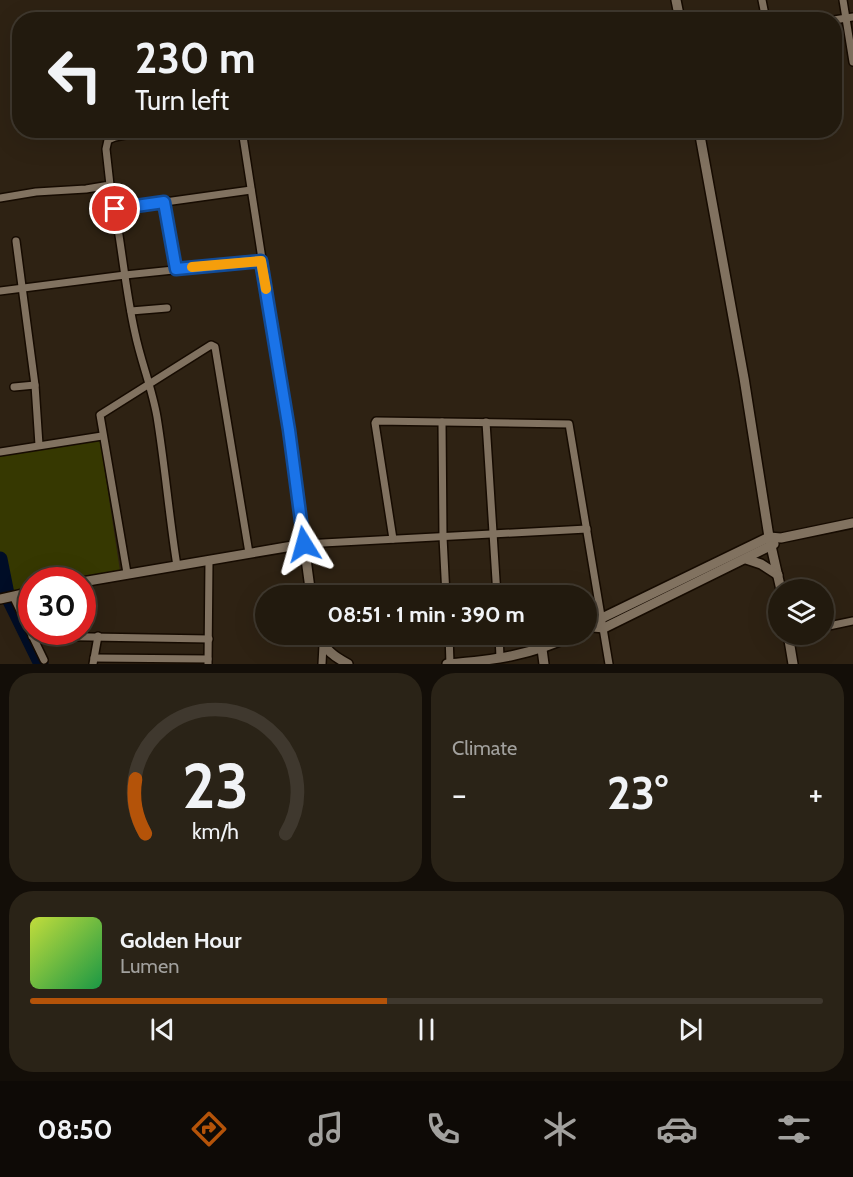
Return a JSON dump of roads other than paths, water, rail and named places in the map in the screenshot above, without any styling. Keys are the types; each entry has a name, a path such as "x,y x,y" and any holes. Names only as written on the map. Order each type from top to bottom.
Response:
{"street":[{"path":"843,0 850,17 853,62"},
{"path":"113,138 108,140 106,149 110,185 131,311 141,360 150,385 157,417 177,566"},
{"path":"243,138 291,446 310,585"},
{"path":"700,138 779,579"},
{"path":"0,198 110,185"},
{"path":"115,209 251,190"},
{"path":"164,202 176,269"},
{"path":"16,241 35,385 39,445"},
{"path":"0,291 261,261"},
{"path":"131,311 167,308"},
{"path":"127,573 100,418 102,413 150,385 210,345 214,346 249,553"},
{"path":"14,387 35,385"},
{"path":"393,539 375,422 569,424 609,664"},
{"path":"442,422 445,585"},
{"path":"486,422 496,585"},
{"path":"0,452 102,436"},
{"path":"597,625 656,597 700,570 781,538 853,523"},
{"path":"96,579 304,544 587,529"},
{"path":"656,597 705,579 746,559 771,542"},
{"path":"746,559 761,564 778,575"},
{"path":"209,561 209,639 208,662 94,661 98,636 209,639"},
{"path":"700,570 705,579"},
{"path":"0,599 18,595"},
{"path":"13,596 18,607"},
{"path":"834,625 853,621"},
{"path":"36,645 44,660"},
{"path":"322,664 323,645"},
{"path":"323,645 348,664"},
{"path":"449,645 449,664 482,663 542,650 553,645"},
{"path":"499,645 500,658"},
{"path":"790,645 793,664"},
{"path":"542,650 544,664"}],"waterway":[{"path":"0,559 7,594"},
{"path":"10,601 41,664"}]}
